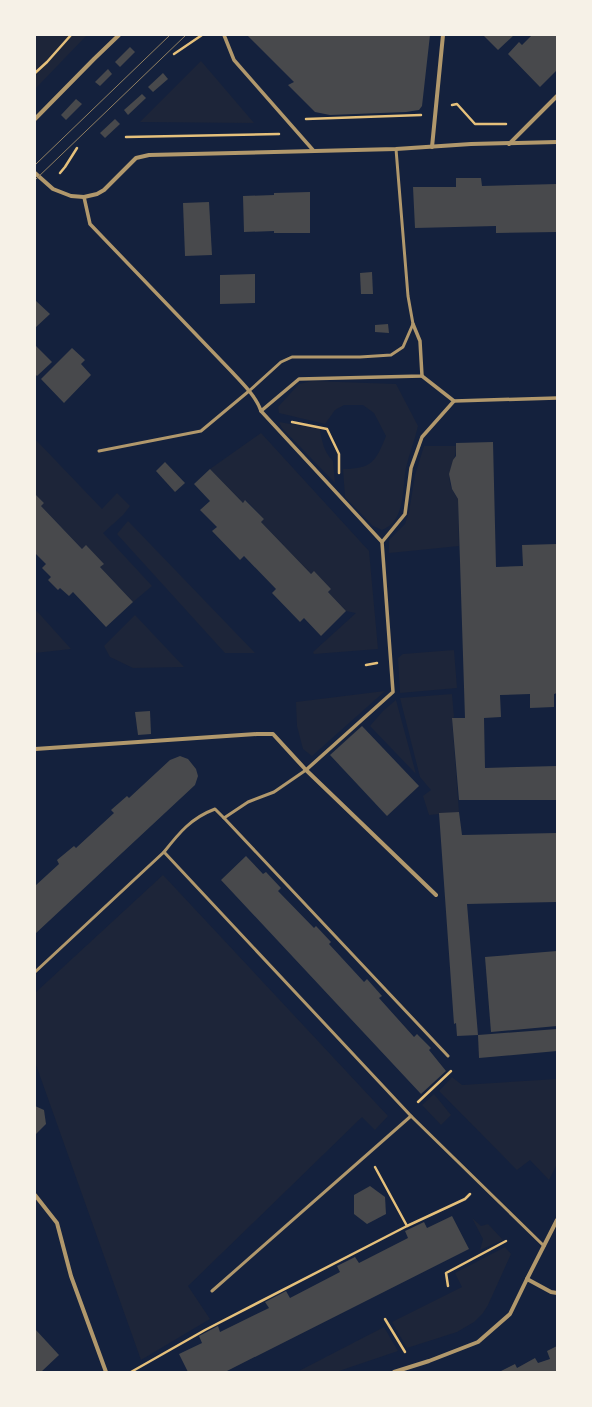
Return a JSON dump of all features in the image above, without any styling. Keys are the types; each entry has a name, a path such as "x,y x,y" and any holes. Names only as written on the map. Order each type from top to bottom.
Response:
{"street":[{"path":"35,120 119,35"},
{"path":"224,35 234,60 313,150"},
{"path":"432,147 443,35"},
{"path":"509,144 557,96"},
{"path":"35,173 53,189 71,196 84,197 97,194 104,190 136,158 142,156 313,150 396,149 471,144 557,142"},
{"path":"84,197 90,224 232,372 249,391 266,417 382,542 393,692 306,770"},
{"path":"413,324 420,341 422,376"},
{"path":"261,410 299,379 422,376 454,401 557,398"},
{"path":"382,542 405,514 411,468 422,437 454,401"},
{"path":"35,749 273,734 306,770 436,895"},
{"path":"35,1195 57,1223 71,1276 106,1372"},
{"path":"394,1372 429,1361 478,1342 510,1314 557,1220"},
{"path":"527,1279 551,1292 557,1293"}],"lane":[{"path":"99,451 201,431 282,362 292,357 360,357 391,354 402,347 413,324 408,296 396,149"},
{"path":"224,818 248,802 274,792 306,770"},
{"path":"35,972 164,852 181,831 201,814 215,809 448,1056"},
{"path":"164,852 411,1116 544,1246"},
{"path":"212,1291 411,1116"}],"path":[{"path":"35,73 72,35"},
{"path":"174,54 202,35"},
{"path":"287,120 424,115 427,104 457,104 475,124 528,125"},
{"path":"126,137 299,134"},
{"path":"60,173 76,148"},
{"path":"266,417 327,429 339,454 339,495"},
{"path":"408,1112 452,1069"},
{"path":"367,1155 379,1173 407,1226"},
{"path":"131,1372 205,1330 407,1226 465,1199 481,1184"},
{"path":"448,1286 446,1273 506,1241"},
{"path":"385,1319 406,1353"}],"shaded area":[{"path":"35,35 87,35 35,89"},
{"path":"201,61 254,123 140,122"},
{"path":"312,381 396,384 418,426 406,468 402,503 399,512 390,526 382,530 373,526 345,497 343,469 353,469 372,462 379,452 386,436 374,413 363,405 344,405 335,410 325,424 279,413 278,407 299,384"},
{"path":"279,422 320,429 327,454 333,461 335,483 282,428"},
{"path":"261,433 369,551 378,649 314,654 313,652 356,613 346,611 328,592 331,589 314,572 311,574 261,522 264,519 246,500 243,503 210,469"},
{"path":"35,439 102,509 117,493 130,506 123,515 103,533 152,586 133,602 100,567 103,563 86,546 82,549 41,506 44,503 35,494"},
{"path":"424,446 456,446 449,477 450,483 458,499 459,546 389,553 389,540 405,524 409,512 415,475"},
{"path":"128,521 255,653 225,653 117,534"},
{"path":"35,609 71,649 35,653"},
{"path":"135,615 184,667 133,668 110,657 104,646"},
{"path":"454,650 457,688 400,693 398,658 403,654"},
{"path":"385,691 312,756 303,749 297,726 296,702"},
{"path":"452,694 454,717 452,719 459,812 429,815 423,796 431,790 420,777 400,698"},
{"path":"396,700 416,774 370,726 383,711"},
{"path":"163,875 388,1116 375,1130 362,1117 188,1286 210,1319 141,1360 35,1062 35,993"},
{"path":"452,1077 462,1085 557,1079 557,1164 549,1180 530,1160 517,1170 439,1091"},
{"path":"434,1094 451,1115 441,1125 422,1105"},
{"path":"472,1218 481,1226 488,1224 503,1240 480,1250 483,1239"},
{"path":"505,1247 511,1254 483,1313 474,1322 457,1332 407,1348 392,1322 462,1287 455,1273"},
{"path":"384,1327 398,1351 336,1372 297,1372"}],"building":[{"path":"247,35 430,35 422,106 419,110 406,112 330,115 315,112 288,85 294,82"},
{"path":"514,35 498,50 484,36"},
{"path":"532,35 557,35 557,70 540,87 508,54 519,42 522,45"},
{"path":"130,47 135,52 120,67 115,62"},
{"path":"108,69 112,74 100,86 95,82"},
{"path":"163,73 168,79 153,92 148,87"},
{"path":"142,94 146,98 128,115 124,110"},
{"path":"76,99 82,104 66,120 61,115"},
{"path":"115,119 120,124 105,138 100,133"},
{"path":"456,178 481,178 482,186 557,184 557,232 496,233 496,226 415,228 413,187 456,187"},
{"path":"310,192 310,233 274,233 274,231 244,232 243,196"},
{"path":"209,202 212,255 185,256 183,203"},
{"path":"372,272 373,294 361,294 360,273"},
{"path":"255,274 255,303 220,304 220,275"},
{"path":"35,300 50,314 35,328"},
{"path":"388,324 389,333 375,332 375,325"},
{"path":"35,345 52,362 37,376 35,374"},
{"path":"72,348 85,360 81,364 91,375 64,403 41,379"},
{"path":"493,442 496,567 523,566 522,545 557,544 557,693 554,694 554,707 530,708 530,694 500,695 501,717 484,718 485,768 557,766 557,800 459,800 452,718 465,718 458,499 452,489 449,474 453,460 456,456 456,443"},
{"path":"165,462 185,483 175,492 156,471"},
{"path":"210,469 243,503 245,500 264,519 261,522 311,574 314,571 331,589 328,592 346,611 321,636 304,618 300,622 272,593 276,589 244,556 240,560 212,531 217,527 200,510 210,501 194,484"},
{"path":"35,494 44,503 41,506 82,549 86,545 104,564 100,567 133,602 106,627 73,592 69,596 60,588 58,590 48,580 51,577 42,568 46,564 35,553"},
{"path":"150,711 151,734 138,735 135,712"},
{"path":"362,726 419,786 387,816 330,755"},
{"path":"180,756 188,759 196,769 198,776 195,785 35,934 35,886 59,864 57,860 74,846 76,848 114,813 111,810 127,796 129,798 170,760"},
{"path":"459,812 462,835 557,833 557,902 467,904 478,1035 457,1036 456,1023 454,1024 439,813"},
{"path":"246,856 263,874 266,872 281,888 278,891 314,928 316,926 331,942 329,944 364,982 367,979 382,996 379,998 414,1037 417,1034 431,1048 429,1050 446,1071 421,1094 221,880"},
{"path":"557,951 557,1026 491,1032 485,957"},
{"path":"557,1029 557,1051 479,1058 478,1035"},
{"path":"35,1106 44,1110 46,1124 35,1135"},
{"path":"370,1186 385,1197 386,1214 367,1224 354,1214 354,1195"},
{"path":"452,1216 469,1249 225,1372 188,1372 179,1354 202,1343 199,1336 218,1326 220,1332 269,1308 265,1302 286,1291 290,1298 340,1272 337,1266 355,1257 359,1263 408,1238 405,1231 424,1222 427,1228"},
{"path":"35,1329 59,1355 41,1372 35,1372"},
{"path":"557,1346 557,1372 499,1372 515,1364 517,1368 535,1358 538,1363 550,1359 547,1351"}],"tram line":[{"path":"35,165 170,35"},
{"path":"35,180 186,35"}]}
